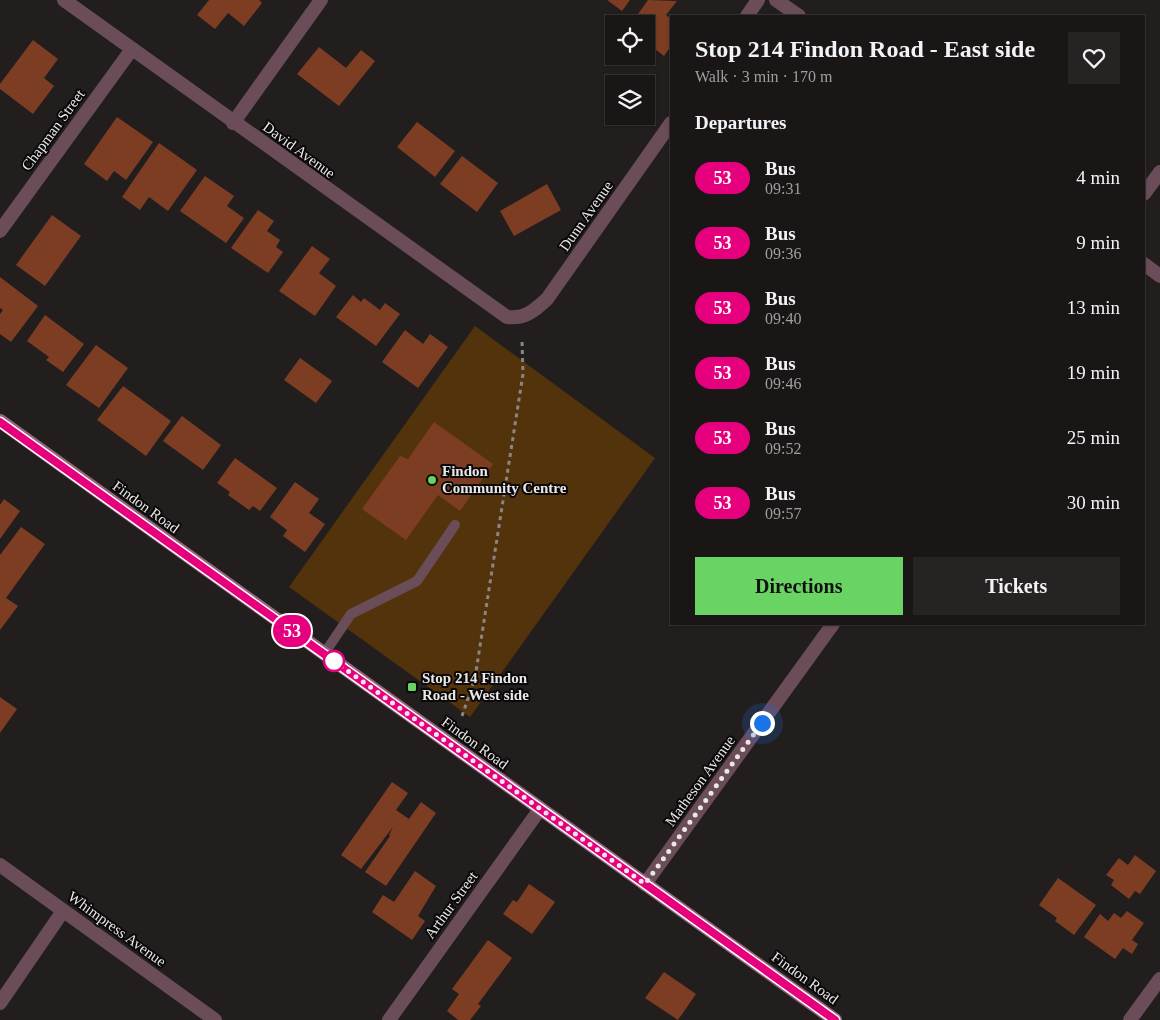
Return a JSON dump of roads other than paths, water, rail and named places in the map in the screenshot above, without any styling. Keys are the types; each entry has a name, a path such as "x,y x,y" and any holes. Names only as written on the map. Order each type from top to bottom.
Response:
{"main road":[{"name":"Findon Road","path":"0,422 835,1020"}],"street":[{"name":"David Avenue","path":"64,0 492,309 507,317 519,318"},
{"path":"234,123 321,0"},
{"path":"748,15 758,0"},
{"path":"776,0 798,15"},
{"name":"Chapman Street","path":"0,231 132,50"},
{"name":"Dunn Avenue","path":"519,318 534,312 547,299 670,124"},
{"path":"1145,193 1160,172"},
{"path":"1145,265 1160,276"},
{"name":"Matheson Avenue","path":"645,884 832,625"},
{"name":"Arthur Street","path":"389,1020 540,809"},
{"name":"Whimpress Avenue","path":"0,865 215,1020"},
{"path":"0,1003 63,911"},
{"path":"1130,1020 1160,979"}],"lane":[{"path":"324,654 351,614 417,581 455,525"}],"place":[{"name":"Findon Community Centre","path":"432,480"},
{"name":"Stop 214 Findon Road - West side","path":"412,687"}]}
